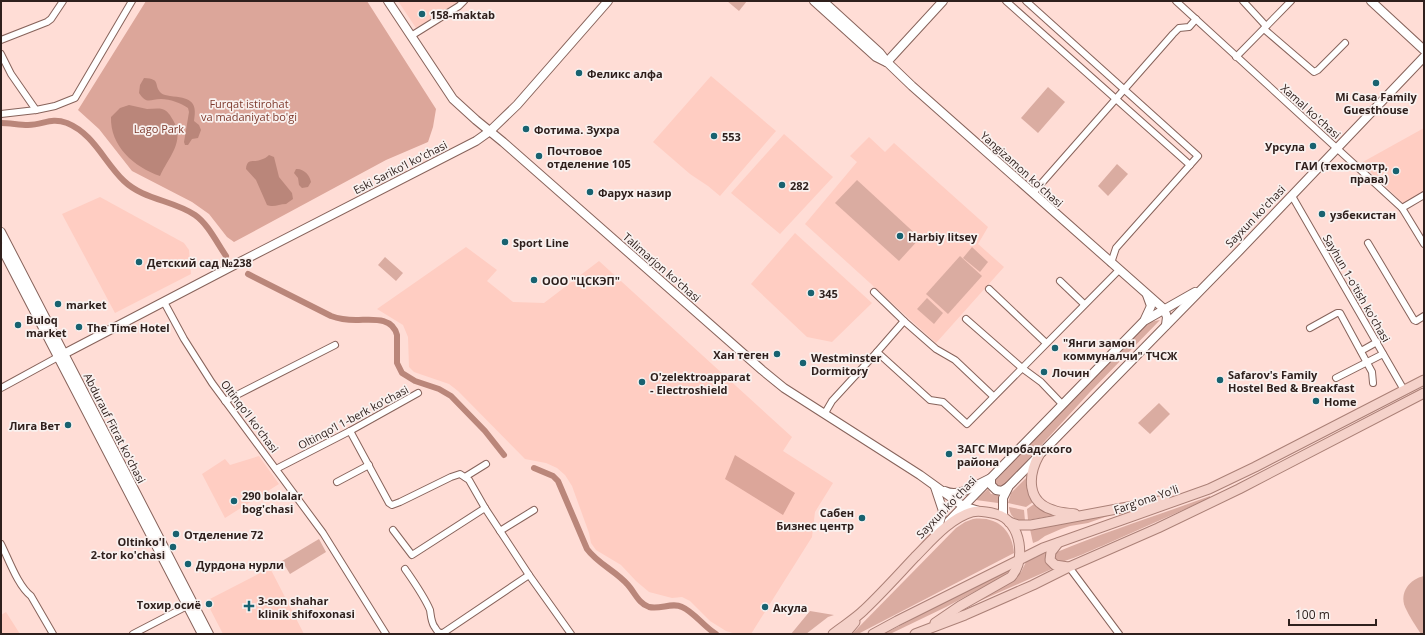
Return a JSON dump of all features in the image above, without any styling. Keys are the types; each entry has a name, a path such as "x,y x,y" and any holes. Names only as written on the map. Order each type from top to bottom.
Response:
{"main road":[{"name":"Farg'ona Yo'li","path":"873,634 1019,559 1060,542 1209,489 1424,380"},
{"path":"918,633 965,615 1158,528 1239,489 1424,393"},
{"path":"1039,455 1032,469 1031,478 1033,491 1038,500 1046,507 1053,510 1083,514"},
{"path":"935,536 962,516 979,511 992,513 1006,519 1028,525 1191,496"},
{"path":"918,633 960,606 1011,577 1017,568 1019,559 1018,539 1014,530 1006,519"},
{"name":"Sayxun ko'chasi","path":"833,634 863,612 935,536"},
{"path":"1060,542 1052,550 1050,560 1054,565 1069,567"},
{"path":"845,634 863,612"}],"street":[{"path":"1,40 51,19 63,1"},
{"path":"1,114 55,106 75,98 132,1"},
{"name":"Talimarjon ko'chasi","path":"388,1 450,95 459,106 490,131 766,373 788,391 825,413 920,475 963,506 979,511"},
{"path":"411,36 459,6 464,1"},
{"name":"Eski Sariko'l ko'chasi","path":"164,302 476,141 490,131 528,92 608,1"},
{"name":"Yangizamon ko'chasi","path":"814,1 876,57 887,62"},
{"name":"Yangizamon ko'chasi","path":"823,1 880,53 887,62 1164,309"},
{"path":"887,62 943,1"},
{"path":"1006,1 1190,165"},
{"path":"1026,1 1198,156 1116,248 1111,263"},
{"name":"Xamal ko'chasi","path":"1176,1 1402,208 1424,244"},
{"path":"1243,1 1265,28 1314,72 1318,70 1345,43"},
{"path":"1236,57 1291,1"},
{"path":"1371,1 1424,50"},
{"path":"1033,193 1179,28 1189,27 1196,19"},
{"path":"1,54 11,74 36,110"},
{"name":"Sayxun ko'chasi","path":"1006,519 1003,498 1009,486 1292,196 1424,57"},
{"path":"1402,208 1424,195"},
{"name":"Sayhun 1-o'tish ko'chasi","path":"1292,196 1404,390"},
{"name":"Abdurauf Fitrat ko'chasi","path":"1,232 61,356"},
{"path":"1368,243 1414,320 1416,321 1424,316"},
{"name":"Abdurauf Fitrat ko'chasi","path":"1,247 61,356 127,482 190,605 202,634"},
{"path":"877,352 930,400 943,402 967,424 1119,270"},
{"path":"1060,281 1084,304"},
{"name":"Sayxun ko'chasi","path":"935,536 1144,321 1202,287"},
{"path":"989,289 1046,343"},
{"path":"1144,291 1149,298 1151,306 1149,314 1144,321"},
{"path":"874,292 936,349 955,360 993,396"},
{"path":"1,388 164,302"},
{"name":"Oltinqo'l ko'chasi","path":"164,302 184,339 225,401 323,533 386,634"},
{"path":"1164,309 1167,317 1166,325"},
{"path":"1310,328 1337,313 1340,313 1372,372 1373,383"},
{"path":"966,319 1022,368 1041,382 1062,404"},
{"path":"825,413 832,401 904,320"},
{"path":"1361,351 1377,342"},
{"path":"225,401 335,345"},
{"path":"1336,378 1384,354"},
{"name":"Oltinqo'l 1-berk ko'chasi","path":"276,469 350,431 418,393"},
{"path":"350,431 389,503 392,505 460,474 469,480 500,531 569,633"},
{"path":"465,477 486,464"},
{"path":"337,482 369,465"},
{"path":"935,487 956,494 991,478 991,485 996,490 1002,491 1009,486"},
{"path":"935,487 943,511 935,536"},
{"path":"394,530 412,555 485,508"},
{"path":"500,531 534,510"},
{"path":"1,544 26,592 31,596 53,634"},
{"path":"1069,567 1119,634"},
{"path":"405,569 422,594 430,611 432,622 440,634 443,634 529,575"},
{"path":"133,634 190,605"},
{"name":"Abdurauf Fitrat ko'chasi","path":"190,605 210,634"}],"shaded area":[{"name":"158-maktab","path":"398,1 459,1 416,28"},
{"path":"727,1 747,1 739,11"},
{"name":"553","path":"711,76 776,131 720,196 690,174 653,142"},
{"path":"144,78 155,81 159,90 163,94 191,101 195,109 194,121 199,125 201,130 198,138 192,139 188,145 185,145 184,142 189,112 188,108 179,103 168,100 144,99 139,93 140,85"},
{"path":"1048,87 1065,102 1038,133 1021,118"},
{"path":"129,105 147,109 162,109 170,115 177,128 177,142 160,176 141,167 133,161 119,146 115,137 111,117 120,108"},
{"name":"ГАИ (техосмотр, права)","path":"1424,128 1424,193 1404,204 1361,163"},
{"name":"282","path":"784,134 833,177 780,234 731,193"},
{"name":"Harbiy litsey","path":"869,137 885,152 894,143 988,227 978,244 1004,267 936,343 805,224 857,162 850,156"},
{"path":"269,155 274,157 279,177 292,193 293,199 286,204 274,206 267,205 256,180 246,169 249,162 261,160"},
{"path":"1117,164 1128,174 1108,196 1098,186"},
{"path":"296,169 306,172 311,182 308,187 302,188 299,185 298,178 294,173"},
{"path":"857,180 920,238 899,261 835,203"},
{"name":"Детский сад №238","path":"100,197 184,243 189,250 191,274 115,313 62,214"},
{"name":"345","path":"795,233 872,303 832,342 807,337 751,284"},
{"path":"466,247 497,270 487,281 513,302 544,303 599,261 792,437 783,451 833,483 815,512 812,537 751,634 736,634 726,631 710,621 690,601 682,597 672,598 649,592 621,565 596,550 591,543 589,533 572,486 565,475 557,468 546,463 525,459 458,391 449,384 414,372 409,367 408,337 403,325 377,309"},
{"path":"972,247 988,262 980,272 963,258"},
{"path":"960,256 982,276 948,314 926,294"},
{"path":"385,257 403,273 396,281 378,265"},
{"path":"927,298 943,313 934,324 917,309"},
{"path":"1160,320 1090,392 1002,488 994,484 995,481 1145,323"},
{"path":"1159,403 1170,414 1150,434 1138,423"},
{"name":"290 bolalar bog'chasi","path":"259,456 279,484 225,518 202,474 225,459 230,465"},
{"path":"1029,475 1036,500 1026,507 1008,503 1011,493"},
{"path":"988,489 991,494 998,495 998,503 976,500"},
{"path":"1210,496 1210,498 1072,558 1057,562 1054,556 1057,552 1076,544"},
{"path":"1037,502 1057,515 1028,520 1027,509"},
{"path":"1009,507 1024,510 1025,521 1014,518"},
{"path":"1119,512 1088,523 1061,529 1033,543 1030,529"},
{"path":"973,519 989,520 1002,526 1010,538 1014,553 858,634 852,634 956,528"},
{"path":"319,539 326,552 290,574 282,561"},
{"path":"1047,552 1054,568 964,608 1012,581 1021,572 1026,562"},
{"name":"3-son shahar klinik shifoxonasi","path":"270,568 304,634 223,634 206,601"},
{"path":"1010,568 1002,577 946,607 890,634 884,634"},
{"path":"1424,576 1424,634 1421,634 1405,607 1403,596 1410,583"},
{"path":"810,611 834,615 828,617 806,634 791,634"},
{"path":"6,612 20,634 1,634 1,615"}],"green space":[{"name":"Furqat istirohat va madaniyat bo'gi","path":"146,1 367,1 436,109 433,127 428,142 386,160 234,242 227,237 209,214 192,202 132,171 99,129 78,110"},
{"path":"735,455 795,493 783,515 725,479"}],"waterway":[{"path":"1,123 34,125 51,121 61,121 76,128 92,141 117,174 132,187 149,196 186,210 200,219 208,228 226,256"},
{"path":"248,274 331,316 347,320 380,320 391,325 397,335 397,363 402,373 415,381 439,389 451,396 485,431 504,455"},
{"path":"534,468 553,476 558,481 587,549 596,559 623,580 642,603 653,608 674,605 682,607 691,612 707,628 716,634"}],"place":[{"name":"158-maktab","path":"422,14"},
{"name":"Феликс алфа","path":"579,73"},
{"name":"Mi Casa Family Guesthouse","path":"1376,83"},
{"name":"Фотима. Зухра","path":"526,129"},
{"name":"553","path":"714,136"},
{"name":"Урсула","path":"1313,146"},
{"name":"Почтовое отделение 105","path":"539,156"},
{"name":"ГАИ (техосмотр, права)","path":"1396,171"},
{"name":"282","path":"782,185"},
{"name":"Фарух назир","path":"590,192"},
{"name":"узбекистан","path":"1322,214"},
{"name":"Harbiy litsey","path":"900,236"},
{"name":"Sport Line","path":"505,242"},
{"name":"Детский сад №238","path":"139,262"},
{"name":"ООО \"ЦСКЭП\"","path":"534,280"},
{"name":"345","path":"811,293"},
{"name":"market","path":"58,304"},
{"name":"Buloq market","path":"18,325"},
{"name":"The Time Hotel","path":"79,327"},
{"name":"\"Янги замон коммуналчи\" ТЧСЖ","path":"1055,348"},
{"name":"Хан теген","path":"777,354"},
{"name":"Westminster Dormitory","path":"803,363"},
{"name":"Лочин","path":"1044,372"},
{"name":"Safarov's Family Hostel Bed & Breakfast","path":"1220,380"},
{"name":"O'zelektroapparat - Electroshield","path":"642,382"},
{"name":"Home","path":"1316,401"},
{"name":"Лига Вет","path":"68,425"},
{"name":"ЗАГС Миробадского района","path":"949,454"},
{"name":"290 bolalar bog'chasi","path":"234,501"},
{"name":"Сабен Бизнес центр","path":"862,518"},
{"name":"Отделение 72","path":"176,534"},
{"name":"Oltinko'l 2-tor ko'chasi","path":"173,547"},
{"name":"Дурдона нурли","path":"188,564"},
{"name":"Тохир осиё","path":"209,604"},
{"name":"3-son shahar klinik shifoxonasi","path":"249,606"},
{"name":"Акула","path":"765,607"}],"park label":[{"name":"Lago Park","path":"159,128"}]}
